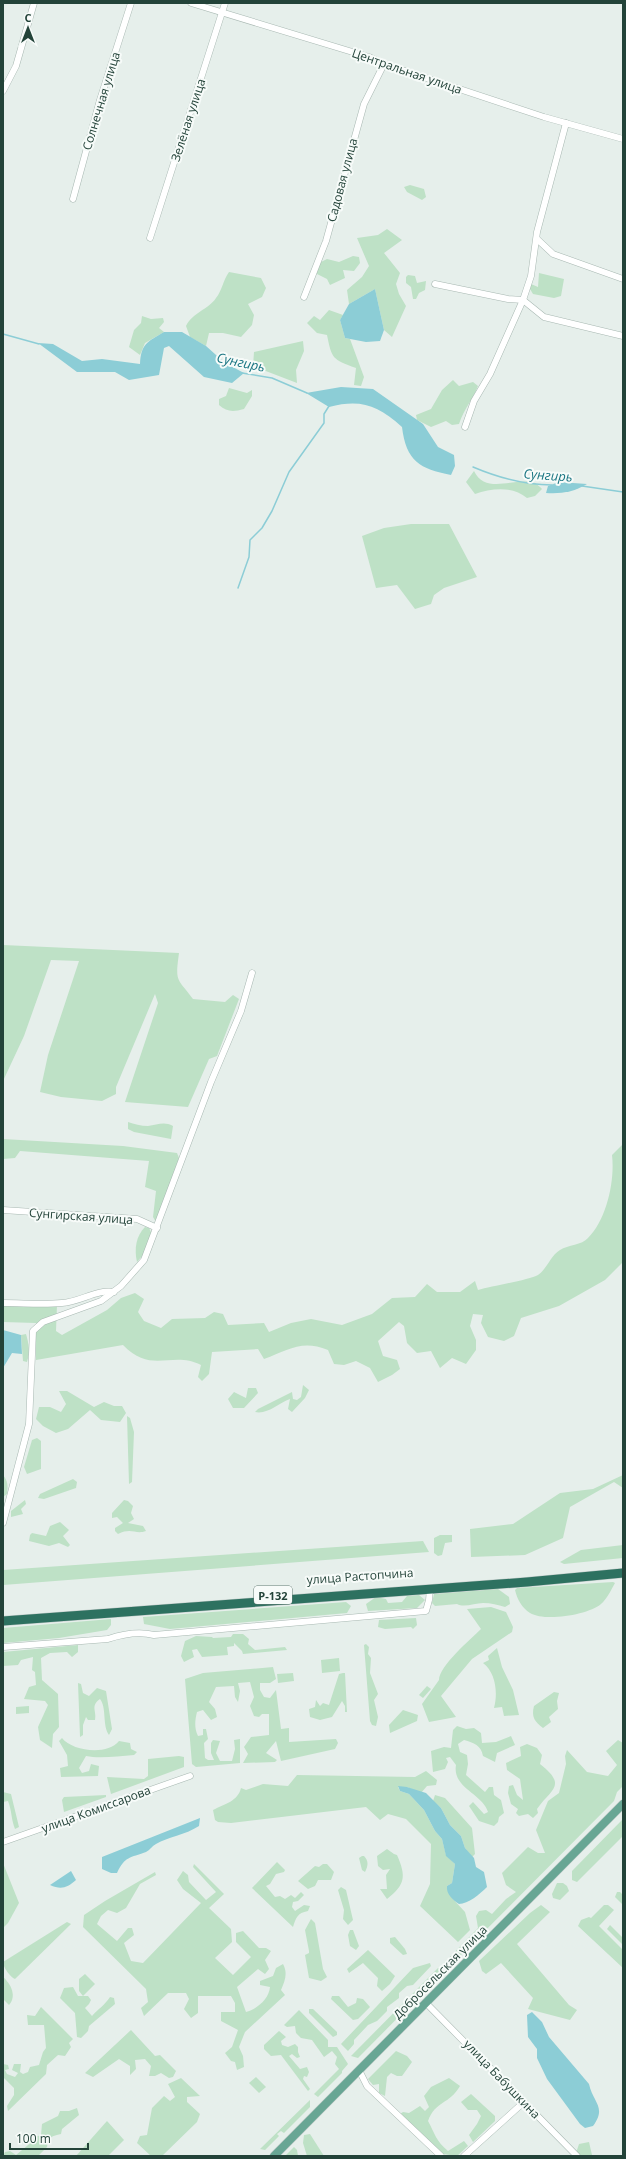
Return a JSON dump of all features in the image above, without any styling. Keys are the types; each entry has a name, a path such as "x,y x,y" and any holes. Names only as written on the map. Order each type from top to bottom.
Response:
{"highway":[{"name":"улица Растопчина","path":"3,1615 504,1578 623,1567"},
{"name":"улица Растопчина","path":"3,1621 623,1573"}],"main road":[{"name":"Добросельская улица","path":"274,2156 623,1804"}],"street":[{"path":"3,90 16,66 34,3"},
{"name":"Солнечная улица","path":"73,199 100,100 132,3"},
{"name":"Центральная улица","path":"191,3 369,57 384,64 566,123 623,139"},
{"name":"Зелёная улица","path":"150,238 225,3"},
{"name":"Садовая улица","path":"304,297 326,241 364,104 384,64"},
{"path":"465,426 474,401 490,374 523,300 531,276 537,239 566,123"},
{"path":"537,239 553,254 623,279"},
{"path":"435,284 508,299 523,300 544,317 623,336"},
{"path":"3,1524 29,1424 33,1331 43,1322 81,1310 102,1301 121,1286 144,1260 211,1082 242,1011 252,973"},
{"name":"Сунгирская улица","path":"3,1210 137,1219 157,1228"},
{"path":"3,1303 63,1303 82,1300 106,1291 114,1292"},
{"path":"3,1647 108,1639 126,1634 142,1632 154,1635 426,1611 430,1589"},
{"name":"улица Комиссарова","path":"3,1842 190,1776"},
{"name":"улица Бабушкина","path":"426,2004 577,2156"},
{"path":"359,2070 366,2086 441,2156"},
{"path":"464,2156 524,2102"}],"green space":[{"path":"410,185 424,189 426,197 422,200 407,192 404,187"},
{"path":"387,229 402,240 384,253 400,273 396,284 399,294 406,306 392,337 384,330 375,289 349,304 347,290 362,277 369,266 357,238 378,235"},
{"path":"353,256 359,257 360,263 354,271 343,270 345,278 330,285 327,279 315,273 321,262 327,259 339,262"},
{"path":"229,272 261,278 266,288 262,297 248,304 254,315 252,325 241,337 223,333 209,333 206,346 190,337 186,326 196,314 213,302 220,292"},
{"path":"539,273 564,279 561,296 554,298 533,294 530,289 531,284 538,287"},
{"path":"408,275 415,276 417,283 426,281 425,290 419,293 416,299 413,299 411,287 406,283 406,277"},
{"path":"329,310 343,315 340,320 345,338 350,339 364,377 361,386 354,385 356,368 334,357 330,349 327,335 317,333 307,323 314,316 320,320"},
{"path":"142,316 151,319 163,318 164,322 159,328 164,332 145,343 140,355 129,347 134,330 141,323"},
{"path":"303,341 304,351 296,370 297,383 253,366 254,352"},
{"path":"453,380 459,386 473,382 478,386 459,424 452,425 446,421 431,427 417,420 416,415 431,409 442,390"},
{"path":"229,388 247,393 252,390 252,396 244,409 230,411 219,405 219,399 226,396"},
{"path":"474,471 479,478 486,482 502,484 528,482 535,483 542,489 535,496 527,498 515,491 502,489 488,490 475,494 466,482"},
{"path":"411,524 449,524 477,577 444,588 434,595 431,604 415,609 397,585 376,588 362,536 384,528"},
{"path":"3,945 179,953 177,970 178,979 193,999 225,1002 233,995 239,999 217,1056 209,1059 188,1107 125,1102 158,1003 155,994 116,1087 116,1094 102,1101 61,1097 40,1092 48,1055 79,961 51,960 24,1036 3,1081"},
{"path":"128,1122 145,1126 164,1124 173,1126 171,1139 134,1132 128,1129"},
{"path":"3,1139 123,1146 177,1153 179,1158 156,1222 153,1217 156,1191 145,1187 149,1161 20,1151 15,1158 3,1159"},
{"path":"623,1144 623,1262 605,1280 559,1306 521,1318 514,1336 504,1341 488,1337 481,1323 483,1315 473,1314 470,1326 476,1340 476,1350 466,1364 452,1358 440,1368 431,1351 417,1353 407,1343 404,1326 399,1322 378,1341 383,1356 397,1360 400,1369 378,1382 370,1368 356,1361 344,1365 334,1364 328,1350 310,1346 295,1347 264,1359 258,1349 212,1352 209,1374 202,1381 198,1377 201,1365 191,1361 153,1361 143,1359 133,1354 123,1345 36,1360 36,1323 3,1322 3,1306 57,1305 56,1331 62,1335 107,1310 121,1298 135,1293 144,1299 138,1312 144,1321 161,1328 172,1319 205,1318 214,1312 223,1314 228,1325 264,1323 269,1332 291,1323 311,1319 342,1325 372,1314 392,1298 415,1297 427,1284 437,1292 460,1292 475,1281 478,1290 527,1279 538,1275 557,1252 563,1248 579,1244 588,1238 595,1230 605,1210 611,1187 613,1165 612,1155"},
{"path":"145,1227 149,1228 152,1234 143,1255 137,1262 136,1243"},
{"path":"26,1334 29,1348 27,1362 23,1361 21,1335"},
{"path":"303,1385 309,1390 305,1398 292,1412 288,1409 290,1399 264,1412 255,1412 258,1409 292,1392 293,1399 297,1400 301,1397"},
{"path":"248,1388 256,1388 258,1393 244,1408 233,1408 228,1399 234,1392 246,1398"},
{"path":"59,1391 67,1391 94,1407 104,1402 114,1406 122,1406 126,1413 120,1422 101,1420 90,1410 68,1429 56,1433 43,1426 36,1419 39,1407 50,1407 61,1412 66,1404"},
{"path":"127,1416 130,1418 134,1432 132,1482 129,1484"},
{"path":"37,1438 41,1441 41,1469 27,1474 24,1467 32,1440"},
{"path":"3,1475 7,1482 8,1488 7,1494 3,1497"},
{"path":"623,1475 623,1488 614,1482 570,1507 563,1538 525,1555 471,1557 470,1529 513,1524 560,1493 593,1489"},
{"path":"73,1479 77,1482 76,1488 44,1499 38,1498 40,1494"},
{"path":"25,1500 26,1504 21,1509 23,1514 11,1517 11,1511"},
{"path":"124,1500 128,1501 133,1506 131,1513 134,1519 128,1523 143,1526 146,1531 127,1531 118,1534 115,1531 115,1528 123,1523 117,1517 112,1518 112,1513"},
{"path":"60,1522 69,1530 63,1536 70,1545 68,1547 59,1543 49,1546 29,1541 32,1533 46,1536 50,1526"},
{"path":"440,1535 452,1535 452,1542 445,1543 442,1555 438,1556 434,1553 434,1538"},
{"path":"423,1541 429,1552 3,1585 3,1570"},
{"path":"623,1545 623,1558 564,1564 560,1562 581,1550"},
{"path":"615,1583 607,1597 595,1608 577,1614 556,1617 537,1616 530,1613 520,1603 515,1590 517,1588"},
{"path":"498,1589 509,1597 510,1604 505,1607 486,1603 435,1606 432,1603 434,1594"},
{"path":"419,1595 425,1600 417,1608 368,1611 366,1604 376,1597 386,1599 388,1603 402,1602 407,1596"},
{"path":"346,1602 351,1606 347,1613 170,1629 144,1624 143,1617"},
{"path":"491,1607 506,1612 513,1627 512,1632 472,1659 441,1696 456,1717 429,1722 422,1704 439,1680 440,1674 450,1660 481,1629 467,1609"},
{"path":"416,1618 417,1625 413,1629 411,1627 385,1629 378,1627 379,1620"},
{"path":"111,1619 111,1625 107,1630 59,1638 3,1643 3,1628"},
{"path":"233,1634 243,1634 249,1639 248,1644 255,1650 285,1647 287,1650 243,1654 234,1643 234,1646 227,1647 228,1655 202,1657 197,1649 192,1650 194,1657 184,1662 181,1656 185,1641 196,1636 213,1638 231,1637"},
{"path":"366,1644 369,1647 368,1654 371,1658 370,1673 378,1694 374,1700 378,1717 376,1726 372,1725 370,1721 364,1645"},
{"path":"78,1645 78,1652 72,1657 67,1652 50,1653 41,1658 42,1680 58,1694 59,1727 53,1734 52,1748 40,1740 38,1727 48,1705 45,1701 24,1699 29,1687 36,1685 35,1672 32,1670 33,1657 21,1660 18,1665 3,1666 3,1652"},
{"path":"497,1648 502,1667 513,1690 519,1715 504,1716 502,1707 494,1708 496,1696 495,1684 491,1672 483,1663 489,1660 488,1656"},
{"path":"339,1658 340,1671 322,1673 321,1660"},
{"path":"273,1667 276,1679 270,1683 260,1683 260,1690 264,1697 270,1698 276,1690 281,1729 289,1728 289,1742 336,1739 338,1743 335,1749 281,1761 276,1741 266,1753 277,1760 275,1762 243,1763 248,1754 244,1747 251,1737 269,1735 269,1714 262,1714 259,1717 254,1716 250,1706 254,1697 250,1682 238,1683 240,1691 238,1702 235,1697 234,1686 216,1687 209,1702 215,1709 217,1717 211,1720 203,1710 197,1712 195,1724 198,1736 203,1735 203,1729 206,1729 208,1739 204,1743 205,1758 208,1760 214,1760 211,1753 211,1743 213,1740 220,1741 216,1753 220,1761 232,1761 235,1749 234,1740 240,1739 240,1763 196,1767 192,1764 185,1679 203,1673"},
{"path":"293,1673 294,1681 278,1683 277,1674"},
{"path":"345,1673 347,1712 345,1712 345,1706 342,1701 332,1717 320,1720 310,1717 309,1709 315,1707 316,1700 320,1706 323,1703 329,1705 339,1674"},
{"path":"78,1683 81,1684 83,1693 89,1696 97,1688 106,1691 112,1729 109,1735 100,1699 95,1704 95,1720 88,1720 86,1717 83,1725 83,1735 80,1737"},
{"path":"427,1686 431,1689 423,1698 419,1695"},
{"path":"554,1692 559,1693 557,1701 558,1709 549,1717 551,1722 543,1728 534,1719 534,1706"},
{"path":"29,1706 29,1713 16,1714 16,1707"},
{"path":"403,1710 418,1715 417,1721 390,1733 389,1725"},
{"path":"457,1726 466,1729 474,1728 481,1733 482,1743 496,1742 511,1736 515,1745 497,1753 495,1762 483,1756 481,1749 474,1743 464,1740 458,1744 460,1752 467,1755 468,1764 466,1775 485,1792 489,1787 493,1787 494,1795 501,1800 504,1813 499,1817 498,1822 494,1826 479,1821 469,1806 473,1802 484,1814 488,1812 485,1805 458,1779 456,1765 450,1757 446,1758 448,1762 445,1769 433,1772 431,1751 444,1747 451,1748 453,1730"},
{"path":"62,1738 73,1746 90,1750 106,1749 114,1746 119,1741 130,1743 131,1749 137,1752 134,1755 115,1757 86,1756 79,1768 82,1773 89,1771 91,1764 99,1766 98,1776 61,1777 60,1768 68,1766 67,1755 59,1741"},
{"path":"618,1740 623,1743 623,1786 617,1792 614,1801 449,1967 444,1963 478,1928 476,1916 479,1911 486,1910 492,1914 506,1899 516,1892 506,1885 502,1873 528,1847 538,1853 545,1853 536,1830 548,1801 559,1793 566,1764 565,1756 567,1750 587,1772 608,1776 617,1765 606,1751"},
{"path":"527,1744 537,1748 542,1755 540,1764 548,1771 555,1783 551,1792 537,1809 538,1813 533,1818 528,1814 519,1816 516,1813 518,1809 511,1804 508,1793 509,1786 513,1785 517,1795 523,1800 520,1779 507,1770 506,1763 521,1756 520,1747"},
{"path":"179,1756 184,1757 184,1767 111,1794 107,1777 144,1779 148,1776 148,1759"},
{"path":"426,1771 437,1780 436,1785 427,1786 421,1793 407,1787 398,1787 400,1791 409,1794 424,1810 435,1831 442,1839 446,1855 455,1864 452,1883 447,1886 452,1898 465,1912 470,1930 458,1942 420,1906 430,1884 431,1844 406,1819 388,1814 380,1820 366,1807 231,1823 218,1822 215,1820 213,1810 234,1799 241,1788 246,1790 263,1784 288,1786 297,1775 415,1777"},
{"path":"3,1792 11,1794 19,1827 15,1829 8,1801 3,1802"},
{"path":"106,1795 106,1797 64,1812 62,1800 64,1797"},
{"path":"435,1795 445,1798 472,1828 475,1854 472,1857 465,1848 461,1836 450,1825 441,1808 433,1801"},
{"path":"623,1819 623,1836 577,1882 572,1880 572,1871"},
{"path":"387,1849 397,1855 403,1874 401,1884 398,1889 387,1899 380,1889 387,1889 386,1875 390,1869 383,1870 378,1866 377,1856"},
{"path":"362,1856 366,1858 367,1862 365,1872 362,1870 359,1858"},
{"path":"277,1862 285,1870 284,1872 276,1874 270,1884 266,1886 275,1897 280,1896 285,1899 291,1895 295,1898 301,1892 304,1895 298,1901 293,1902 292,1907 295,1911 304,1905 310,1906 308,1911 301,1913 298,1916 293,1927 252,1888"},
{"path":"3,1863 19,1903 8,1923 3,1928"},
{"path":"194,1864 224,1894 209,1908 231,1929 232,1942 215,1958 233,1975 251,1957 236,1942 236,1933 243,1931 259,1948 266,1948 271,1951 265,1960 269,1969 265,1974 258,1969 237,1987 246,2012 254,2009 262,2003 267,1996 270,1987 260,1985 260,1981 273,1976 276,1968 283,1964 285,1967 285,1980 281,1990 285,1995 245,2032 239,2047 243,2056 244,2067 237,2070 235,2062 231,2061 225,2053 232,2047 238,2030 221,2021 221,2012 235,2012 235,2003 231,1996 198,1996 198,2013 191,2018 184,2009 189,1999 186,1993 168,1993 144,2016 141,2008 148,2002 146,1989 83,1927 84,1915 155,1872 156,1875 140,1884 126,1908 117,1913 108,1910 101,1916 97,1924 117,1941 128,1928 132,1928 134,1935 124,1943 131,1961 143,1963 201,1903 183,1889 177,1880 183,1871 188,1875 189,1882 206,1900 216,1892 193,1867"},
{"path":"323,1864 327,1864 334,1872 331,1880 318,1880 315,1886 308,1889 298,1881 315,1866 319,1867"},
{"path":"557,1883 563,1883 567,1886 569,1891 560,1900 553,1898 552,1894"},
{"path":"341,1887 346,1890 353,1920 348,1925 343,1919 344,1910 338,1890"},
{"path":"617,1892 620,1892 623,1895 623,1905 615,1897"},
{"path":"541,1905 550,1912 517,1944 569,2005 577,2010 570,2020 528,2009 533,1998 501,1963 486,1974 482,1971 479,1961 530,1913"},
{"path":"604,1905 608,1905 614,1910 599,1926 623,1950 623,1968 578,1926 581,1920 589,1917 591,1918"},
{"path":"311,1919 315,1923 323,1969 327,1977 321,1981 309,1978 305,1955 309,1953 309,1951 305,1930"},
{"path":"67,1922 71,1924 15,1979 9,1974 3,1962"},
{"path":"610,1925 623,1938 623,1945 607,1929"},
{"path":"350,1930 353,1930 359,1946 356,1950 350,1946 348,1935"},
{"path":"395,1937 405,1949 407,1954 403,1955 390,1943 390,1938"},
{"path":"368,1950 395,1976 390,1984 382,1991 377,1986 378,1978 363,1963 349,1973 347,1969"},
{"path":"430,1963 431,1966 413,1985 407,1986 399,1993 399,1998 387,2007 387,2011 377,2021 368,2025 354,2040 354,2044 348,2051 341,2044 413,1968"},
{"path":"438,1968 442,1968 444,1971 358,2058 351,2056"},
{"path":"85,1974 95,1984 83,1996 79,1991 79,1979"},
{"path":"3,1977 11,1987 13,1994 13,1998 9,2005 3,1999"},
{"path":"73,1987 78,1996 88,1996 91,2000 85,2008 92,2016 110,1997 114,1998 115,2004 89,2026 88,2031 81,2038 77,2037 75,2013 60,1998 64,1988"},
{"path":"332,1996 339,1996 348,2007 356,2003 357,1998 363,1999 370,2007 358,2019 353,2020 331,1999"},
{"path":"41,2007 73,2039 69,2043 71,2047 65,2056 58,2055 47,2065 46,2074 8,2111 7,2106 14,2095 14,2088 3,2077 3,2064 8,2065 9,2069 5,2070 7,2074 15,2077 18,2073 12,2070 14,2064 21,2064 20,2072 23,2074 28,2072 30,2067 39,2065 43,2052 46,2048 44,2025 28,2025 27,2015 35,2016"},
{"path":"309,2009 313,2009 337,2032 337,2035 333,2037 309,2013"},
{"path":"299,2010 328,2040 328,2047 337,2047 348,2064 342,2073 318,2097 314,2094 339,2069 335,2064 337,2057 332,2051 324,2057 312,2040 301,2038 296,2033 295,2026 287,2027 284,2025"},
{"path":"131,2030 155,2056 160,2055 176,2071 173,2077 169,2078 161,2073 155,2076 149,2076 151,2066 145,2059 135,2060 136,2069 130,2075 130,2066 119,2059 93,2077 85,2073"},
{"path":"279,2031 286,2037 281,2041 282,2045 288,2047 295,2044 298,2047 300,2057 297,2058 292,2054 289,2056 300,2069 307,2067 309,2072 307,2077 304,2076 303,2079 310,2089 308,2091 281,2055 271,2056 264,2049 264,2045"},
{"path":"396,2051 407,2056 412,2062 402,2076 397,2076 391,2073 387,2077 385,2096 379,2093 379,2084 373,2085 368,2079"},
{"path":"256,2077 266,2087 259,2093 249,2083"},
{"path":"181,2078 200,2096 187,2097 187,2102 200,2114 197,2122 162,2156 151,2156 137,2143 140,2136 147,2135 152,2108 164,2096 170,2101 175,2097 168,2084"},
{"path":"449,2078 460,2086 451,2097 435,2109 428,2121 438,2141 448,2151 464,2141 468,2146 457,2156 443,2154 400,2114 403,2112 409,2113 420,2106 425,2111 429,2107 424,2096 431,2087"},
{"path":"471,2094 495,2116 495,2121 473,2142 469,2135 481,2116 477,2110 468,2110 461,2102"},
{"path":"310,2100 310,2107 284,2133 281,2131 277,2134 279,2136 265,2150 260,2149"},
{"path":"77,2108 79,2115 62,2129 61,2134 55,2135 48,2141 47,2147 38,2156 3,2156 5,2152 10,2151 16,2155 33,2141 35,2137 41,2135 42,2124 58,2116 60,2111 69,2111"},
{"path":"107,2121 124,2140 108,2156 76,2156"},
{"path":"310,2134 324,2156 307,2156 303,2143 304,2135"},
{"path":"589,2142 592,2155 605,2156 575,2156 579,2144"},
{"path":"294,2147 297,2150 298,2156 285,2156"}],"water":[{"path":"375,289 384,330 380,341 366,342 345,338 340,320 349,304"},
{"path":"164,332 182,332 206,346 225,363 244,373 232,383 204,377 169,346 164,348 159,375 129,380 115,372 77,372 38,343 53,344 82,361 102,359 140,364 142,352 146,344"},
{"path":"341,387 373,389 423,424 438,447 454,455 455,466 451,475 431,470 416,462 407,448 402,427 385,413 360,404 329,407 306,393"},
{"path":"559,482 587,484 567,492 546,493 548,486"},
{"path":"3,1330 21,1335 22,1354 12,1353 3,1368"},
{"path":"398,1786 407,1787 426,1793 441,1808 450,1825 461,1836 465,1848 474,1858 476,1867 484,1872 487,1887 481,1893 462,1904 459,1904 452,1899 447,1886 452,1883 455,1864 446,1856 442,1839 435,1831 424,1810 409,1794 400,1791"},
{"path":"200,1818 199,1826 188,1832 161,1842 146,1852 128,1858 125,1860 117,1873 111,1873 102,1869 102,1857"},
{"path":"71,1871 76,1880 70,1885 61,1888 50,1885"},
{"path":"532,2012 542,2022 549,2037 589,2084 599,2109 597,2120 593,2126 585,2128 580,2124 547,2079 537,2058 537,2049 528,2037 527,2015"}],"waterway":[{"name":"Сунгирь","path":"3,334 39,344"},
{"name":"Сунгирь","path":"242,373 272,378 307,393"},
{"path":"238,588 249,557 250,540 262,528 272,511 289,472 324,423 324,414 329,406"},
{"name":"Сунгирь","path":"473,467 512,480 532,484 552,485"},
{"name":"Сунгирь","path":"582,486 623,492"}]}
